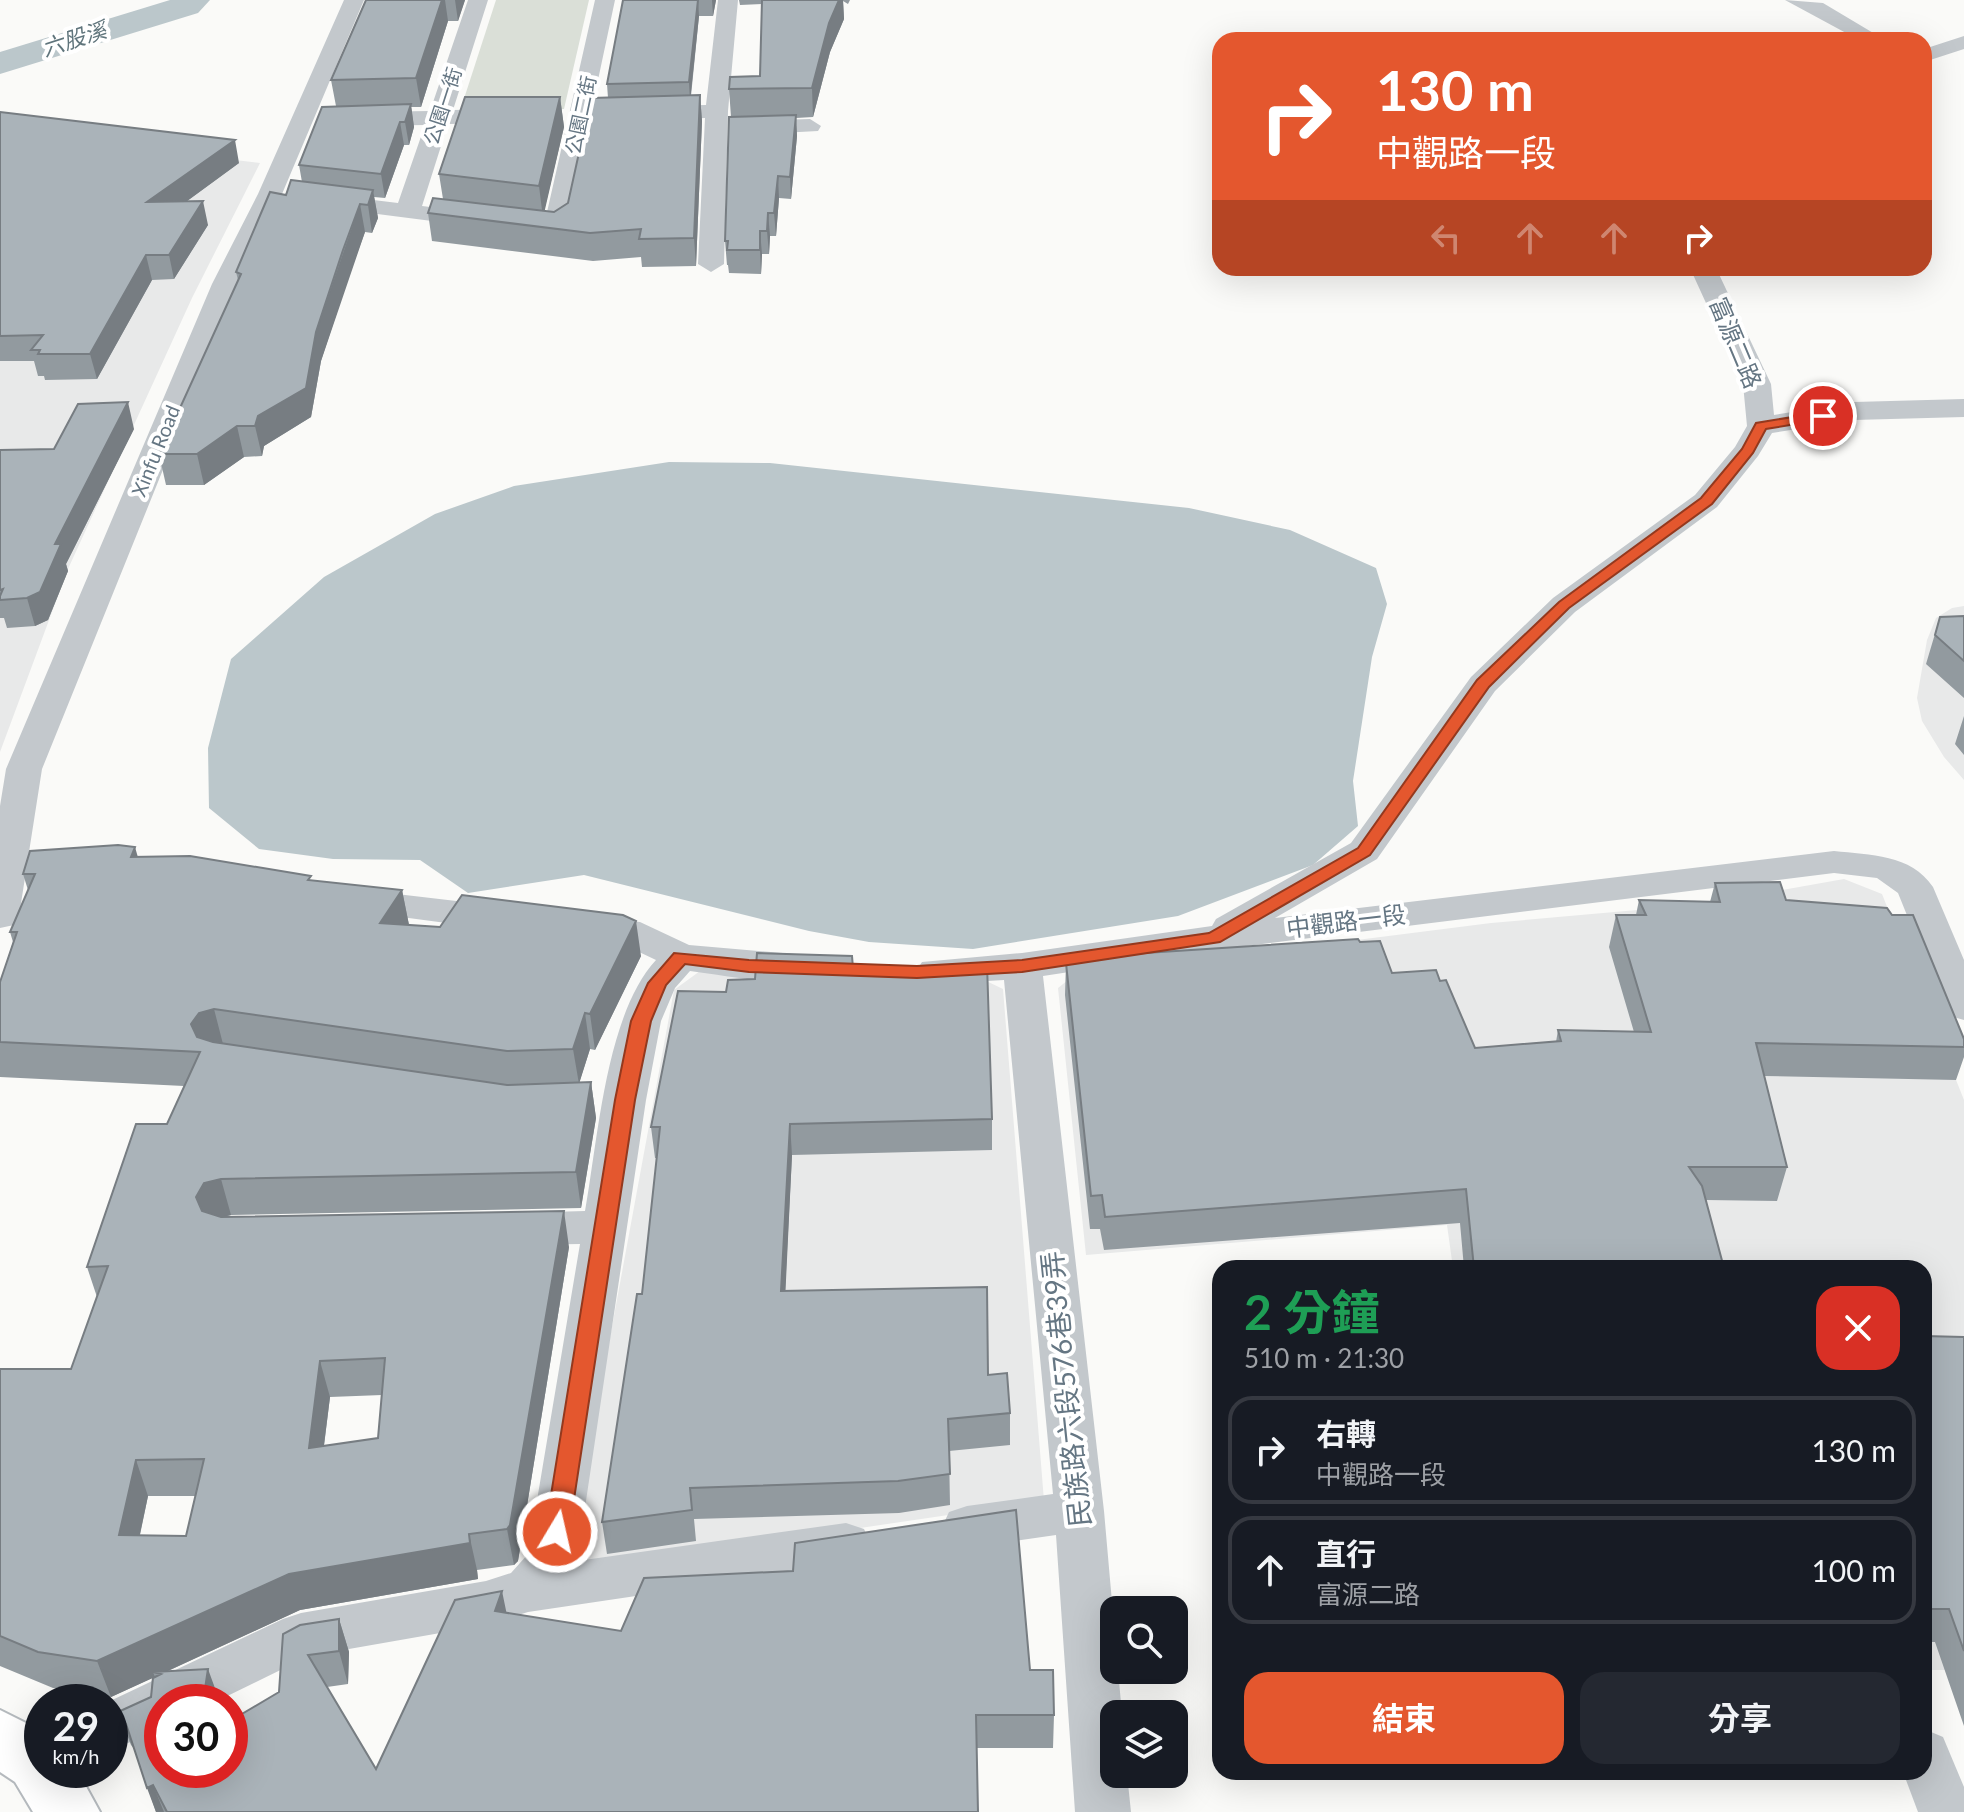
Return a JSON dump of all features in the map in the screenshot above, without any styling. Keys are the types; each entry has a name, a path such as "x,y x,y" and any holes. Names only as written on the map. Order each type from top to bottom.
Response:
{"street":[{"name":"Xinfu Road","path":"0,916 25,872 24,769 225,284 270,194 354,0"},
{"name":"公園一街","path":"408,211 478,0"},
{"name":"公園二街","path":"408,211 556,230 605,0"},
{"path":"1795,0 1816,7 1860,32"},
{"path":"711,264 717,120 732,10"},
{"path":"1932,53 1964,42"},
{"path":"302,120 619,114 810,126"},
{"path":"270,194 408,211"},
{"name":"富源二路","path":"1707,276 1757,384 1761,426"},
{"path":"1214,938 1364,851 1483,684 1564,605 1706,501 1748,450 1761,426 1854,411 1964,408"},
{"name":"中觀路一段","path":"902,972 1022,966 1214,938 1834,862 1887,868 1914,887 1964,1007"},
{"path":"326,897 385,907 626,931 681,957 749,966 841,969"},
{"path":"528,1590 552,1562 625,1100 641,1021 657,983 681,957"},
{"name":"民族路六段576巷39弄","path":"1022,966 1079,1511 1103,1812"},
{"path":"583,1102 625,1100"},
{"path":"481,1229 606,1227"},
{"path":"199,1684 301,1635 486,1603 528,1590 1079,1511"},
{"path":"1932,1775 1946,1812"}],"shaded area":[{"path":"496,0 589,0 564,109 460,111"},
{"path":"0,132 260,163 192,298 68,569 0,752"},
{"path":"669,462 770,463 1189,508 1290,530 1376,568 1387,604 1372,657 1353,781 1358,826 1313,865 1178,916 973,949 869,942 809,931 584,875 468,893 420,860 333,859 259,849 209,808 208,748 231,659 324,577 435,514 514,486"},
{"path":"1964,606 1964,780 1944,757 1922,721 1917,698 1927,640 1936,618 1952,608"},
{"path":"1844,879 1882,894 1964,1100 1964,1670 1932,1670 1932,1260 1452,1260 1447,1225 1086,1255 1058,988 1073,976 1491,923 1705,904"},
{"path":"700,971 980,978 1003,989 1044,1501 567,1571 674,990"}],"building":[{"path":"366,0 442,0 416,78 331,80"},
{"path":"623,0 698,0 689,82 607,84"},
{"path":"762,0 839,0 829,23 812,88 729,89 730,77 760,76"},
{"path":"700,95 694,238 639,239 641,229 590,233 428,213 433,198 554,212 568,203 591,98"},
{"path":"465,97 560,97 539,186 439,174"},
{"path":"411,104 405,122 400,122 381,174 299,165 322,107"},
{"path":"0,112 235,140 147,202 203,201 169,255 146,255 90,354 38,354 40,350 31,350 43,335 0,336"},
{"path":"796,115 790,177 778,176 774,213 768,213 767,231 760,231 760,250 727,250 729,117"},
{"path":"291,180 373,190 368,205 360,204 343,250 316,332 306,388 258,416 255,426 237,426 197,454 159,454 241,274 236,272 270,192 286,195"},
{"path":"128,402 55,544 61,544 40,592 27,598 0,600 3,589 0,590 0,450 54,449 78,404"},
{"path":"1964,616 1964,661 1935,635 1940,617"},
{"path":"118,845 135,847 131,857 190,856 311,876 308,880 402,890 380,923 440,927 462,895 623,915 636,921 590,1014 585,1013 573,1049 507,1051 214,1009 199,1013 191,1024 197,1037 213,1042 507,1085 591,1082 576,1172 221,1179 204,1183 196,1197 202,1211 221,1217 564,1211 507,1529 469,1534 470,1543 289,1574 97,1661 38,1652 0,1636 0,1369 71,1369 108,1266 87,1267 136,1124 167,1124 200,1052 0,1042 0,982 17,932 10,932 35,874 23,874 30,851","holes":["385,1358 378,1438 309,1448 320,1361","204,1459 186,1536 119,1535 136,1460"]},
{"path":"1780,882 1786,900 1887,908 1892,915 1913,915 1964,1039 1964,1047 1756,1043 1787,1167 1689,1167 1702,1186 1722,1260 1473,1260 1466,1189 1105,1217 1102,1195 1091,1196 1066,963 1086,961 1084,957 1358,939 1360,942 1380,941 1392,973 1436,970 1440,981 1446,980 1475,1048 1561,1041 1558,1030 1651,1032 1616,915 1646,915 1639,900 1720,902 1715,883"},
{"path":"757,953 852,956 853,968 987,964 992,1119 790,1124 781,1291 987,1287 988,1375 1007,1373 1010,1413 948,1419 950,1474 898,1481 690,1488 692,1510 602,1522 637,1294 642,1294 660,1127 651,1127 678,991 726,992 728,980 755,979"},
{"path":"1932,1336 1964,1337 1964,1651 1949,1609 1932,1609"},
{"path":"1016,1510 1030,1670 1053,1670 1054,1715 976,1715 978,1812 167,1812 155,1788 248,1788 248,1710 279,1692 283,1634 300,1625 339,1619 339,1651 308,1655 376,1769 455,1600 502,1591 495,1611 621,1631 644,1578 793,1571 795,1543"},
{"path":"208,1669 206,1684 152,1684 153,1678 161,1674 153,1672"},
{"path":"144,1700 144,1779 128,1730 128,1707"}],"waterway":[{"name":"六股溪","path":"0,63 186,6 193,0"}],"route":[{"path":"557,1532 625,1100 641,1021 657,983 681,957 749,966 917,972 1022,966 1214,938 1364,851 1483,684 1564,605 1706,501 1748,450 1761,426 1823,416"}]}
